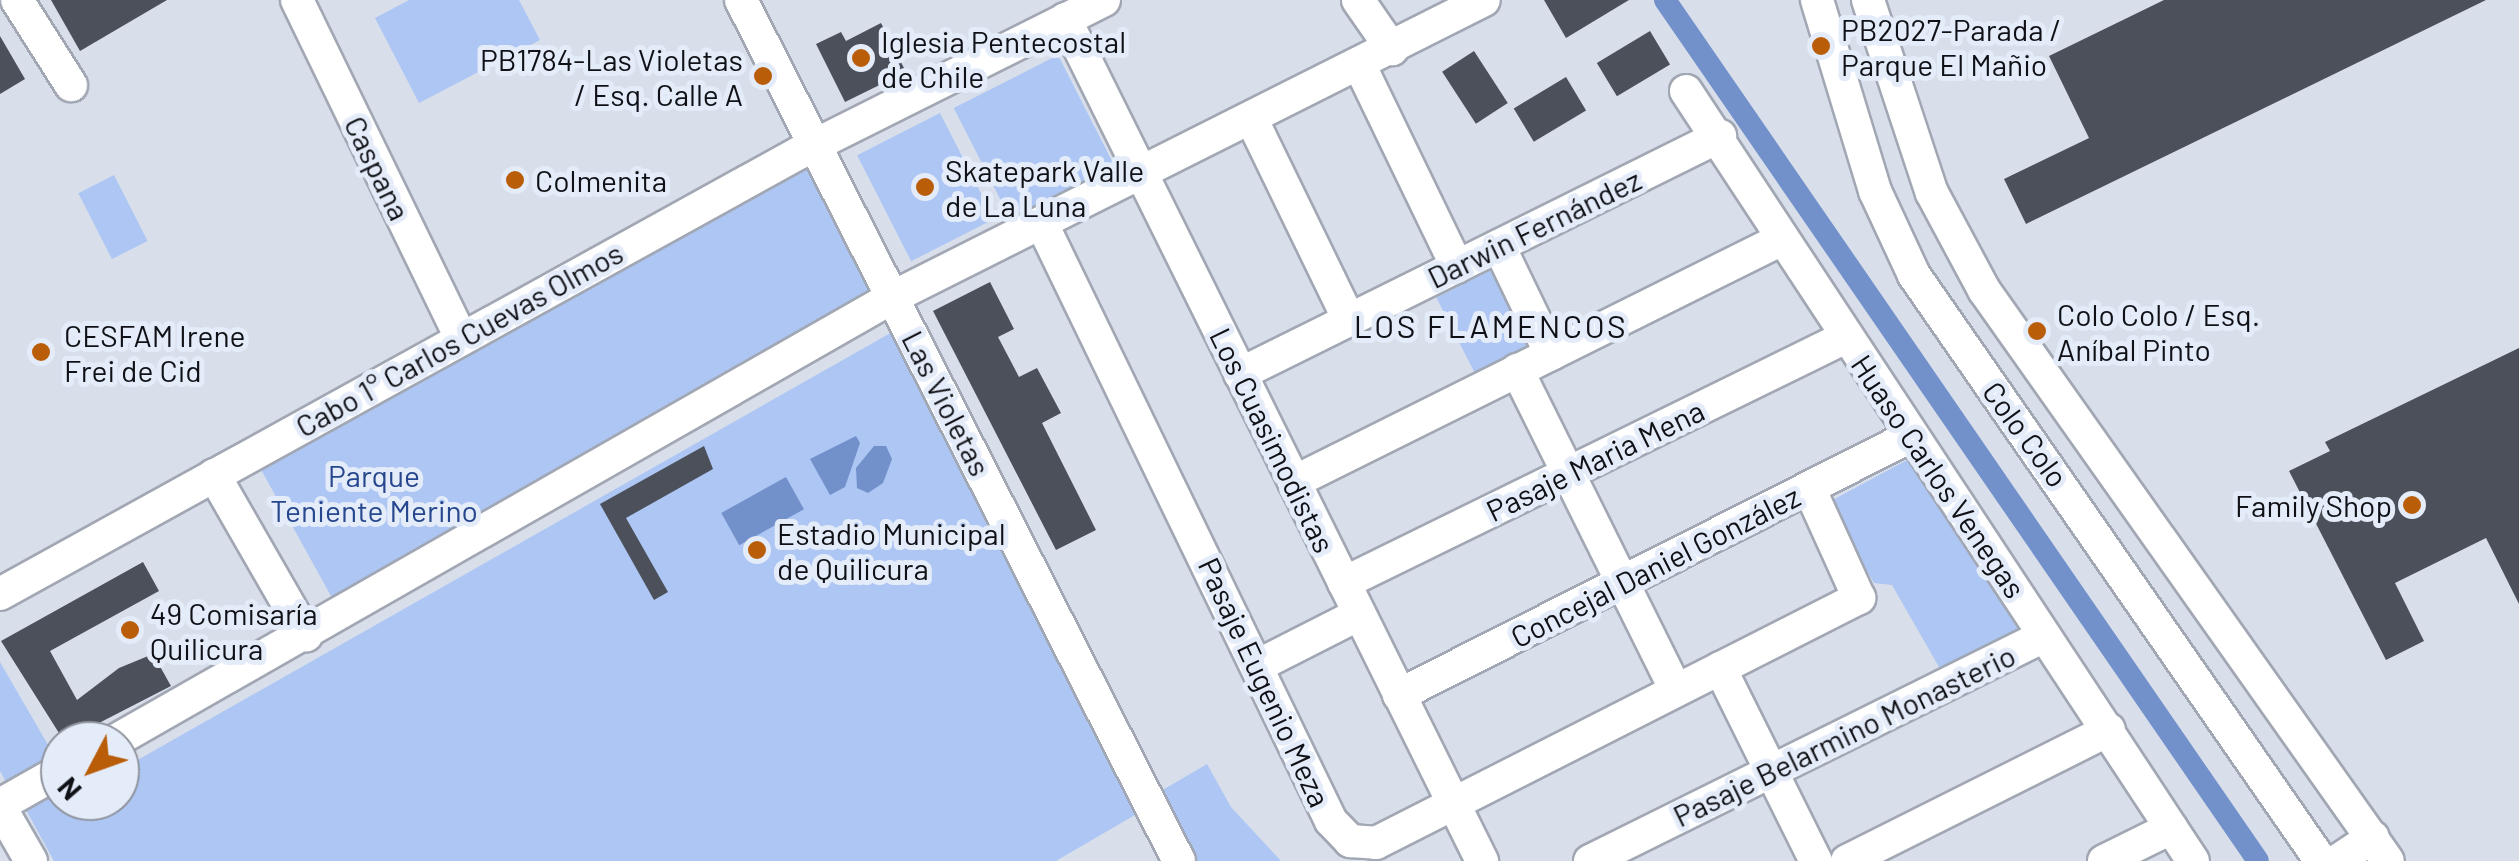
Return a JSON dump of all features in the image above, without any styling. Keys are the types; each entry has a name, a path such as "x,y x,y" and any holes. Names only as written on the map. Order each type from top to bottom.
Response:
{"street":[{"path":"17,0 71,86"},
{"name":"Caspana","path":"297,0 460,336"},
{"name":"Las Violetas","path":"741,0 1179,861"},
{"name":"Cabo 1° Carlos Cuevas Olmos","path":"0,594 460,336 815,144 1104,0"},
{"path":"1358,0 1392,49"},
{"path":"140,727 893,297 1142,176 1484,0"},
{"name":"Colo Colo","path":"1817,0 1875,191 1914,275 2321,861"},
{"name":"Colo Colo","path":"1868,0 1932,193 1984,290 2380,849 2337,861"},
{"name":"Los Cuasimodistas","path":"1064,20 1482,861"},
{"path":"1360,66 1457,267"},
{"name":"Huaso Carlos Venegas","path":"1686,91 1720,136 1782,239 2192,861"},
{"path":"1252,120 1349,320"},
{"name":"Darwin Fernández","path":"1240,374 1720,136"},
{"name":"Pasaje Eugenio Meza","path":"1042,224 1259,665 1331,822 1350,841 1376,842 1860,598 1808,488"},
{"path":"1294,482 1782,239"},
{"path":"1498,246 1551,354"},
{"name":"Pasaje Maria Mena","path":"1344,584 1846,337"},
{"path":"1517,370 1676,690"},
{"name":"Concejal Daniel González","path":"1399,694 1912,436"},
{"path":"214,475 306,635"},
{"path":"1259,665 1359,614"},
{"name":"Pasaje Belarmino Monasterio","path":"1590,861 2044,636"},
{"path":"1720,668 1816,861"},
{"path":"1847,861 2109,730"},
{"path":"31,861 0,806 40,783"},
{"path":"2302,833 2348,800"},
{"path":"2104,861 2171,828"}],"green space":[{"path":"409,0 519,0 540,40 419,103 375,18"},
{"path":"1058,55 1117,172 1013,225 954,108"},
{"name":"Skatepark Valle de La Luna","path":"940,113 994,219 911,261 857,155"},
{"name":"Parque Teniente Merino","path":"805,166 879,299 334,601 260,468"},
{"path":"114,175 148,241 112,259 78,193"},
{"path":"1496,267 1539,351 1479,381 1436,297"},
{"name":"Estadio Municipal de Quilicura","path":"894,331 1140,812 1056,861 54,861 26,810 40,802 40,821 140,821 140,759"},
{"path":"1909,459 2019,631 1943,674 1892,585 1874,583 1827,503"},
{"path":"0,662 40,731 40,765 7,784 0,771"},
{"path":"1207,764 1231,807 1281,861 1196,861 1161,791"}],"shaded area":[{"path":"856,436 860,443 845,487 830,495 810,459"},
{"path":"874,446 886,446 892,459 883,483 868,493 857,488 856,468"},
{"path":"786,477 804,509 739,545 721,513"}],"building":[{"path":"51,0 167,0 80,51"},
{"path":"1544,0 1629,0 1566,38"},
{"path":"2164,0 2486,0 2026,224 2004,179 2089,138 2049,56"},
{"name":"Iglesia Pentecostal de Chile","path":"881,23 906,72 845,102 816,44 841,32 846,41"},
{"path":"1650,31 1670,64 1617,96 1597,63"},
{"path":"0,36 25,79 0,94"},
{"path":"1474,51 1508,103 1476,124 1442,72"},
{"path":"1566,77 1586,110 1534,142 1514,108"},
{"path":"990,282 1014,329 998,337 1019,377 1037,368 1061,413 1042,423 1096,530 1056,550 933,311"},
{"name":"Family Shop","path":"2519,348 2519,604 2486,538 2395,583 2424,641 2386,660 2289,471 2330,451 2325,442"},
{"path":"704,446 713,469 626,518 668,592 654,600 600,504"},
{"path":"143,562 159,591 50,651 77,700 119,668 153,654 171,686 103,721 51,721 1,641"}],"waterway":[{"path":"1665,0 2258,861"}],"place":[{"name":"PB2027-Parada / Parque El Mañio","path":"1821,46"},
{"name":"Iglesia Pentecostal de Chile","path":"861,58"},
{"name":"PB1784-Las Violetas / Esq. Calle A","path":"763,76"},
{"name":"Colmenita","path":"515,180"},
{"name":"Skatepark Valle de La Luna","path":"925,187"},
{"name":"Colo Colo / Esq. Aníbal Pinto","path":"2037,331"},
{"name":"CESFAM Irene Frei de Cid","path":"41,352"},
{"name":"Family Shop","path":"2412,505"},
{"name":"Estadio Municipal de Quilicura","path":"757,550"},
{"name":"49 Comisaría Quilicura","path":"130,630"}],"district":[{"name":"LOS FLAMENCOS","path":"1491,325"}]}
